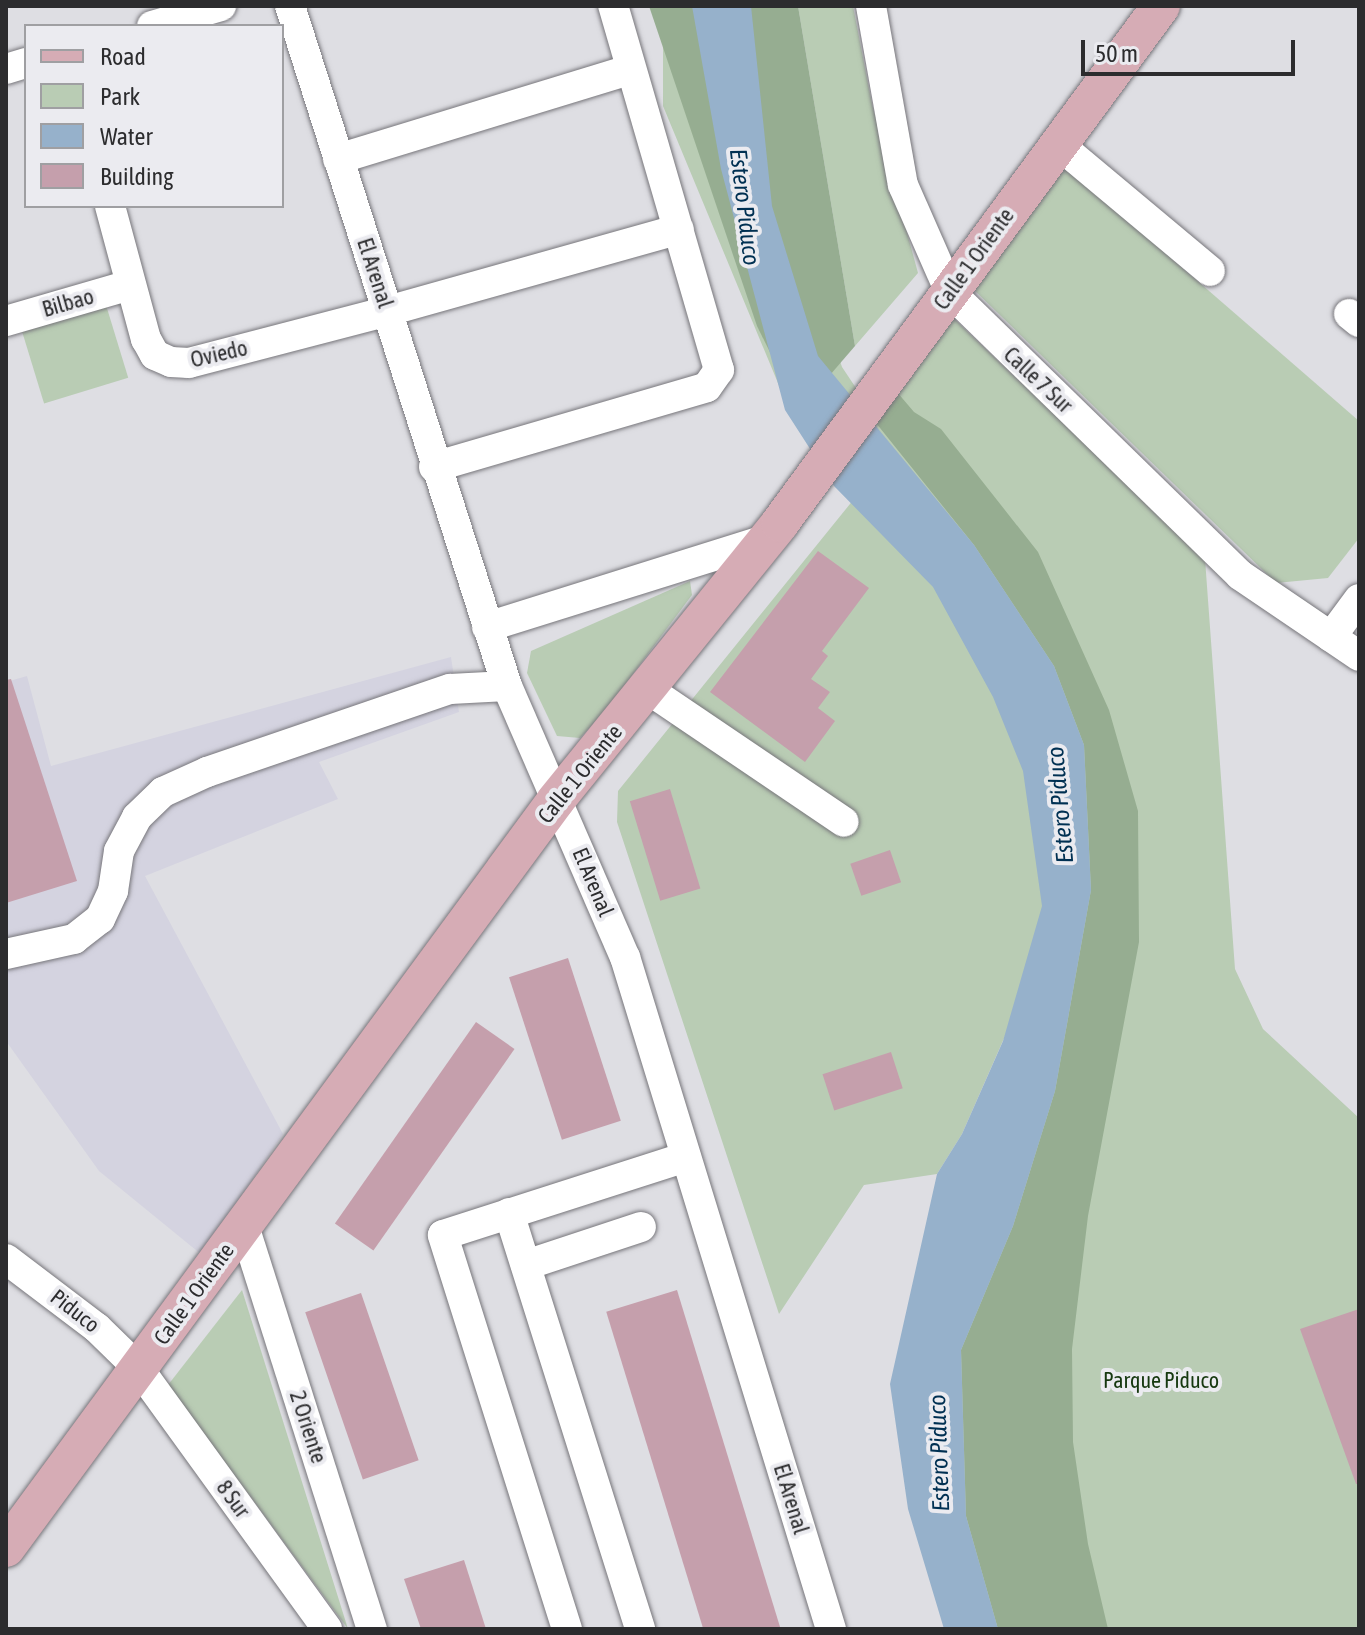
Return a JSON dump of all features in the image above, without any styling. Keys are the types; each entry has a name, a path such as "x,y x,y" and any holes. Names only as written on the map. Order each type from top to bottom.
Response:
{"main road":[{"name":"Calle 1 Oriente","path":"6,1548 556,800 649,690 811,483 1161,6"}],"street":[{"path":"159,24 221,6"},
{"name":"El Arenal","path":"290,6 388,311 434,467 507,686 625,957 831,1629"},
{"path":"434,467 707,387 715,380 719,370 613,6"},
{"name":"Calle 7 Sur","path":"871,6 903,185 950,292 1240,575 1359,656"},
{"path":"338,159 630,70"},
{"path":"1058,144 1210,271"},
{"name":"Oviedo","path":"111,208 146,339 155,355 171,362 189,363 388,311"},
{"path":"388,311 679,229"},
{"name":"Bilbao","path":"6,321 130,285"},
{"path":"450,689 491,638 768,539"},
{"path":"1331,637 1359,599"},
{"path":"6,954 74,939 100,919 113,891 119,851 137,817 163,792 207,772 450,689 507,686"},
{"path":"649,690 844,822"},
{"path":"567,1629 443,1235 686,1157"},
{"path":"509,1213 640,1629"},
{"name":"2 Oriente","path":"244,1226 372,1629"},
{"path":"526,1265 641,1227"},
{"name":"Piduco","path":"6,1259 97,1328 139,1369"},
{"name":"8 Sur","path":"139,1369 327,1629"}],"shaded area":[{"path":"451,657 459,712 319,762 338,799 145,876 283,1134 202,1255 99,1171 6,1041 6,682 27,676 51,766"}],"green space":[{"path":"649,6 798,6 855,346 799,411 757,326"},
{"name":"Parque Piduco","path":"663,6 826,319 842,367 870,409 948,313 1205,559 1235,969 1263,1029 1359,1118 1359,1629 952,1629 921,1524 1058,864 1027,742 1044,863 1041,936 1023,995 962,1134 937,1174 864,1185 779,1314 617,822 618,791 854,499 785,400 663,106"},
{"path":"798,6 853,6 872,104 918,273 855,346"},
{"path":"1066,167 1359,421 1359,538 1328,578 1276,583 971,287"},
{"path":"106,305 128,378 44,403 22,331"},
{"path":"891,385 914,412 941,429 1038,552 1109,710 1138,811 1139,942 1088,1216 1072,1349 1073,1442 1088,1544 1108,1629 998,1629 966,1516 961,1350 1013,1226 1055,1091 1091,890 1084,745 1054,666 974,545 868,413"},
{"path":"690,581 692,595 606,710 580,738 557,736 527,673 531,651"},
{"path":"242,1290 348,1629 168,1385"}],"water":[{"name":"Estero Piduco","path":"692,6 751,6 772,206 818,356 974,545 1054,666 1084,745 1091,890 1055,1091 1013,1226 961,1350 966,1516 998,1629 944,1629 908,1509 890,1384 937,1174 962,1134 1003,1041 1042,906 1023,771 993,697 933,587 834,486 785,410 721,169"}],"building":[{"path":"818,551 869,588 822,651 828,656 811,679 830,692 818,708 835,721 805,762 710,692"},
{"path":"11,679 77,881 6,903 6,680"},
{"path":"670,789 700,888 660,901 630,801"},
{"path":"890,850 901,882 861,896 850,864"},
{"path":"568,958 621,1121 562,1140 509,977"},
{"path":"476,1022 515,1049 373,1250 335,1224"},
{"path":"891,1052 903,1088 834,1110 823,1074"},
{"path":"677,1290 780,1629 703,1629 606,1312"},
{"path":"361,1293 419,1460 363,1480 305,1312"},
{"path":"1359,1309 1359,1484 1356,1484 1300,1329"},
{"path":"464,1560 486,1629 421,1629 404,1579"}]}
